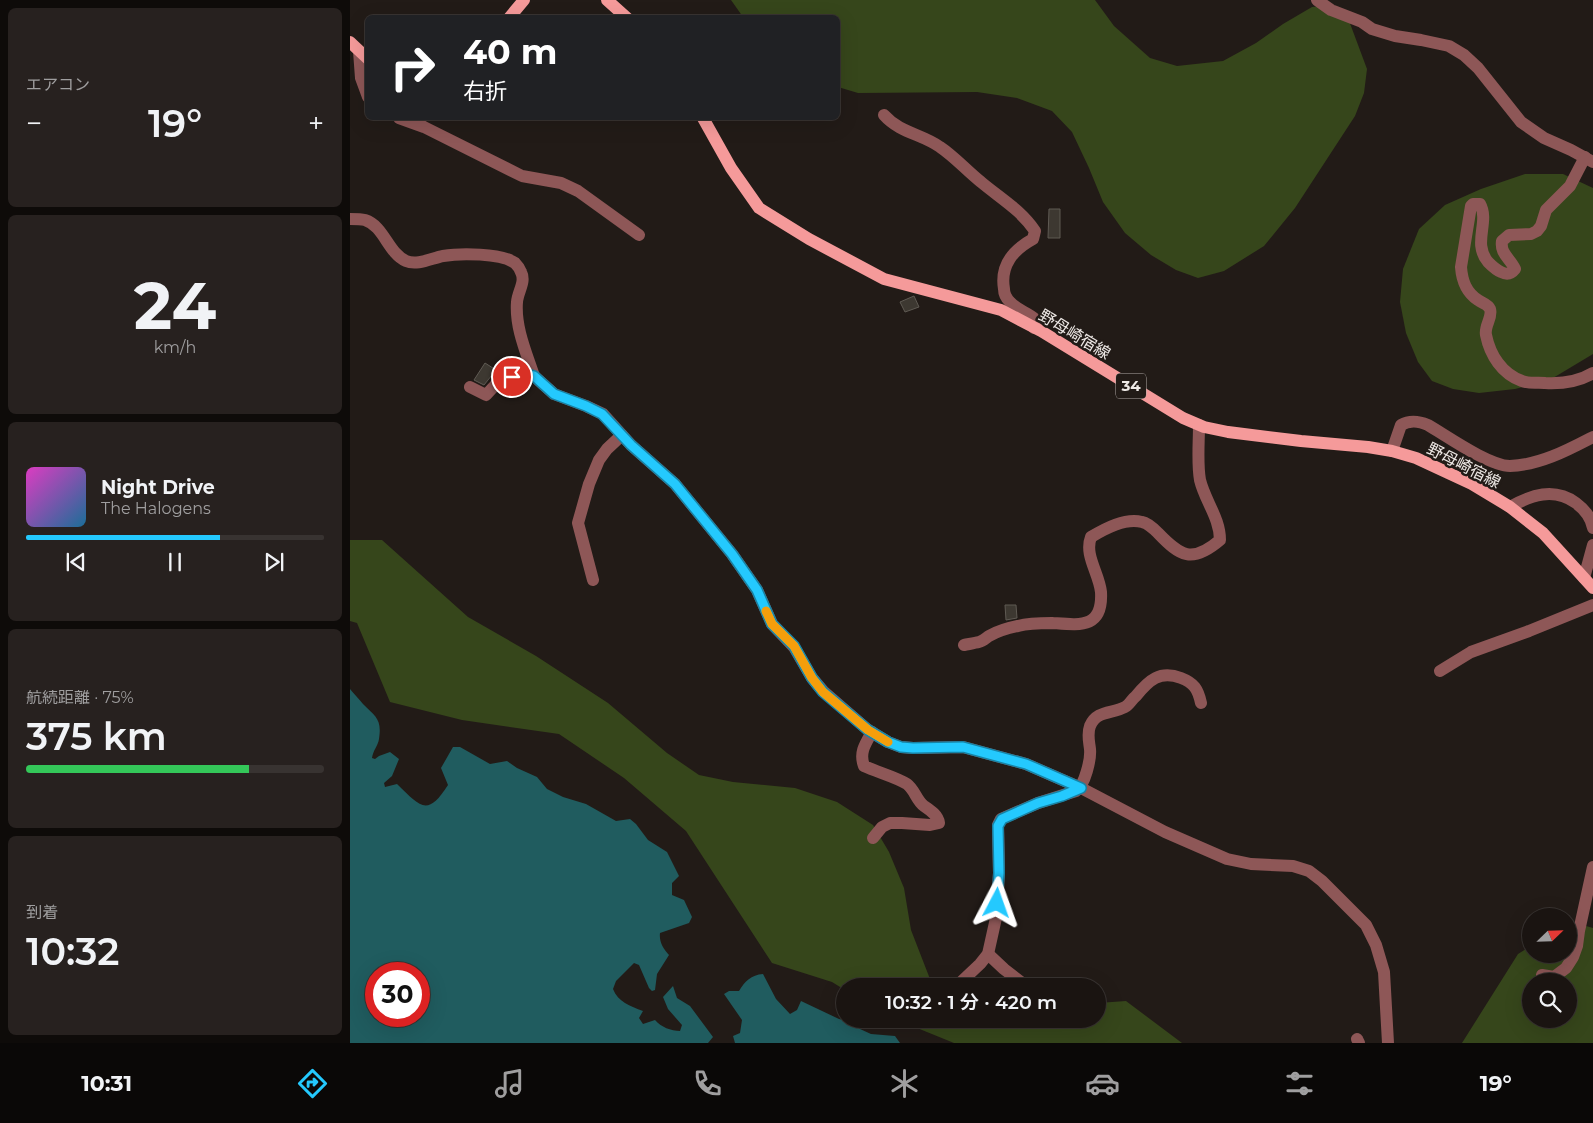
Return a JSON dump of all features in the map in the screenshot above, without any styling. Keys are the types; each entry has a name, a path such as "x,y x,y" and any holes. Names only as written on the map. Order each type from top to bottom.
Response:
{"main road":[{"path":"512,15 524,0"},
{"path":"607,0 624,15"},
{"name":"野母崎宿線","path":"705,120 732,168 759,208 818,244 884,279 1001,310 1183,418 1199,425 1228,432 1301,442 1368,447 1416,458 1458,477 1510,507 1542,533 1593,588"}],"street":[{"path":"1317,0 1332,10 1362,22 1372,29 1395,36 1449,46 1464,55 1478,68 1521,122 1544,138 1589,159 1570,186 1546,210 1541,226 1537,231 1531,234 1509,234 1502,241 1501,247 1515,269 1510,273 1506,274 1496,270 1485,258 1480,245 1483,210 1480,204 1473,204 1469,215 1461,277 1472,296 1489,306 1491,311 1486,335 1494,358 1501,368 1523,382 1553,383 1579,380 1593,373"},
{"path":"359,51 360,78 365,90"},
{"path":"884,115 909,133 939,146 1028,220 1035,231 1033,239 1016,249 1009,258 1004,268 1002,281 1008,302 1018,310 1029,313 1035,319 1034,328"},
{"path":"405,120 424,127 522,176 561,183 578,191 638,235"},
{"path":"350,219 366,220 376,227 406,261 420,262 445,256 476,255 503,258 516,263 522,273 523,282 517,299 517,318 534,376"},
{"path":"470,387 486,395 500,380 524,373 534,376 554,394 602,414 675,484 732,554 757,590 772,624 794,646 812,678 823,692 872,732 888,742 901,747 913,748 963,747 1026,764 1081,788 1165,832 1227,859 1251,864 1293,866 1309,871 1322,881 1366,925 1376,944 1384,972 1388,1043"},
{"path":"1392,451 1401,425 1411,421 1421,422 1486,458 1510,466 1550,457 1593,437"},
{"path":"964,645 980,642 1002,630 1019,625 1033,623 1074,626 1085,624 1095,618 1101,609 1101,591 1088,543 1091,537 1117,524 1144,522 1174,549 1188,555 1197,554 1212,547 1220,540 1216,518 1200,479 1199,425"},
{"path":"593,580 578,523 589,484 599,460 607,449 622,435"},
{"path":"1510,507 1527,498 1557,493 1581,506 1592,520 1593,528"},
{"path":"1584,578 1593,545"},
{"path":"1440,671 1471,652 1529,632 1593,605"},
{"path":"1081,788 1089,761 1089,728 1099,715 1127,706 1152,679 1160,676 1174,676 1194,685 1199,693 1201,703"},
{"path":"872,732 861,754 864,766 906,783 913,790 919,801 938,819 939,823 930,825 890,823 882,827 873,838"},
{"path":"965,978 988,954 996,918 999,873 998,826 1002,819 1038,803 1081,788"},
{"path":"1559,973 1566,968 1577,946 1593,867"},
{"path":"988,954 1016,978"}],"green space":[{"path":"731,0 1095,0 1114,26 1150,58 1177,66 1223,61 1256,43 1312,7 1332,5 1348,18 1367,69 1364,93 1355,116 1295,208 1264,246 1224,271 1198,278 1176,270 1151,255 1125,233 1103,202 1072,132 1052,111 1017,98 977,92 858,93 840,88 840,15 742,15"},
{"path":"1525,174 1563,174 1593,188 1593,354 1548,381 1515,389 1479,393 1453,389 1432,381 1418,362 1406,333 1400,302 1403,269 1419,229 1445,205 1481,189"},
{"path":"350,540 382,540 468,617 536,656 608,703 667,753 699,775 733,782 795,788 837,802 873,825 889,852 904,888 911,930 930,978 836,978 836,984 772,963 686,831 624,778 559,734 462,720 390,702 357,623 350,621"},
{"path":"1586,926 1593,928 1593,1043 1462,1043 1518,954 1522,952 1522,963 1577,963 1578,927"},
{"path":"1126,1001 1182,1043 954,1043 917,1028 1106,1028 1106,1002"}],"water":[{"path":"350,689 379,723 378,744 372,758 375,759 390,752 399,759 392,776 384,783 385,787 397,784 418,803 429,805 441,795 448,785 441,768 453,747 460,747 490,764 507,761 537,777 547,789 563,797 586,804 616,821 630,819 648,840 667,852 679,876 672,883 672,895 684,900 692,917 689,923 660,933 662,945 669,955 657,974 655,990 652,991 649,988 639,965 634,963 616,981 613,989 621,1000 643,1011 639,1018 643,1024 655,1020 666,1028 680,1031 682,1025 668,1009 663,997 673,986 677,998 690,1006 713,1037 708,1043 350,1043"},
{"path":"763,974 776,999 790,1014 797,1010 801,1001 836,1018 836,1028 859,1028 871,1034 895,1036 900,1043 735,1043 733,1036 740,1033 742,1020 724,994 729,991 739,991 749,979"}],"building":[{"path":"1049,209 1060,209 1060,238 1048,238"},
{"path":"914,296 919,307 905,312 900,302"},
{"path":"485,363 496,370 484,385 474,380"},
{"path":"1005,605 1016,605 1017,618 1006,620"}],"slow traffic":[{"path":"766,611 772,624 794,646 812,678 823,692 868,730 888,742"}],"route":[{"path":"512,377 524,373 534,376 554,394 602,414 631,445 675,484 732,554 757,590 772,624 794,646 812,678 823,692 868,730 888,742 901,747 963,747 1026,764 1081,788 1038,803 1002,819 998,826 999,873 997,903"}]}
